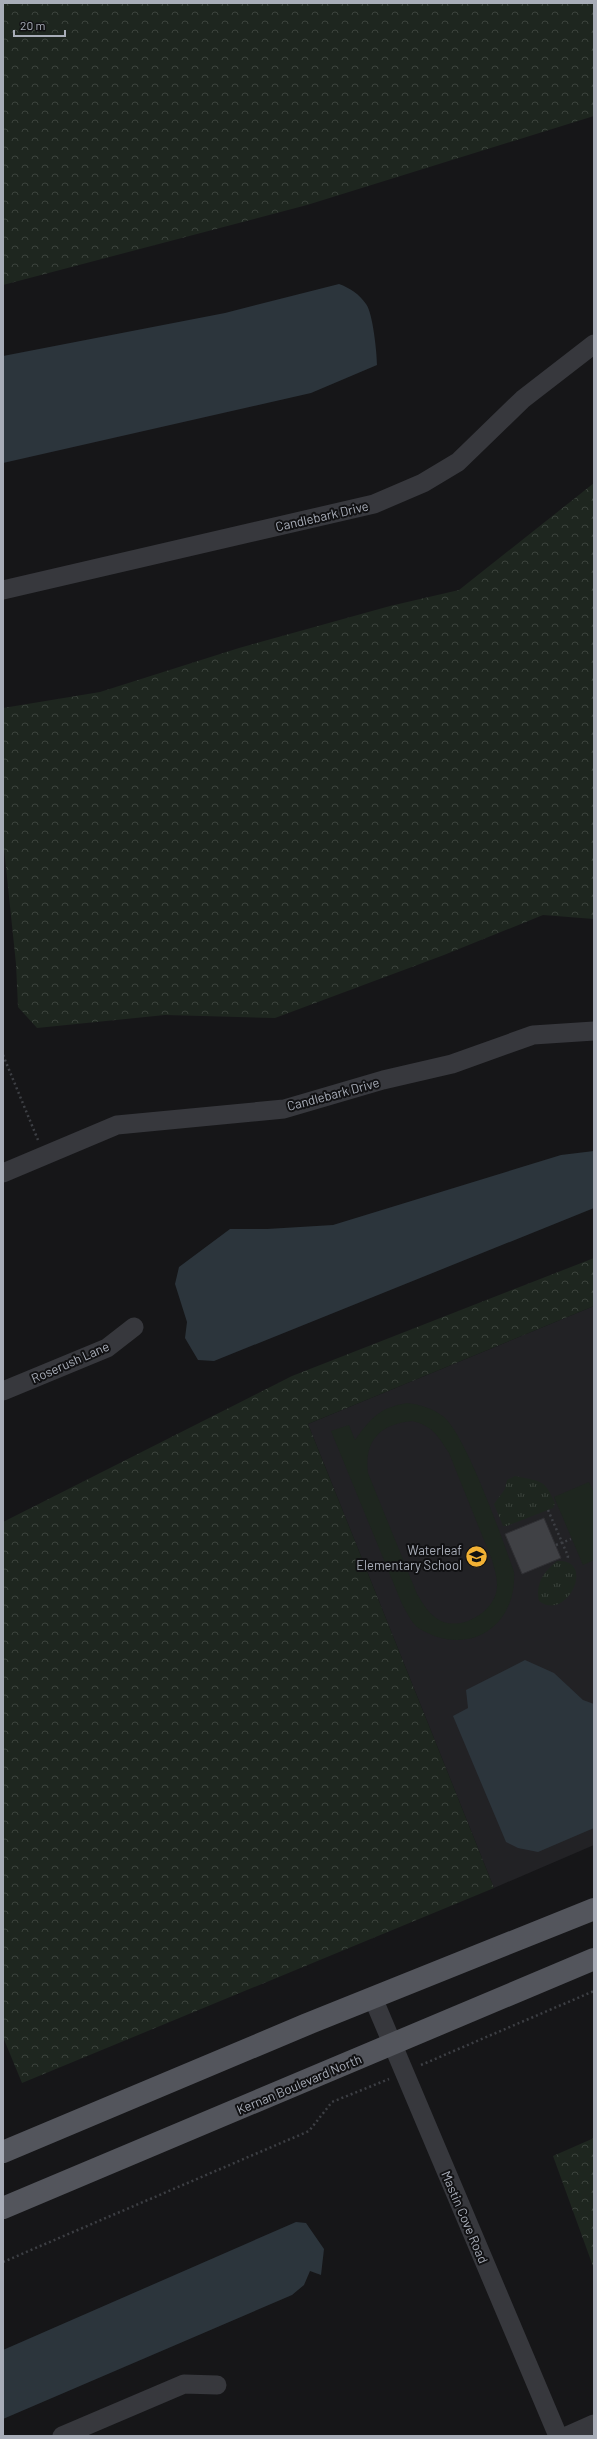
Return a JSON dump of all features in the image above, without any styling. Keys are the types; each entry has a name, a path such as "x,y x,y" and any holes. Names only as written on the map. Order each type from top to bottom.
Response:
{"main road":[{"path":"3,2152 373,1998 594,1909"},
{"name":"Kernan Boulevard North","path":"3,2208 392,2046 594,1959"}],"street":[{"name":"Candlebark Drive","path":"3,590 374,504 423,483 458,462 523,399 594,344"},
{"name":"Candlebark Drive","path":"3,1173 116,1124 284,1108 383,1080 452,1064 533,1035 594,1031"},
{"name":"Roserush Lane","path":"3,1391 107,1348 134,1327"},
{"name":"Mastin Cove Road","path":"373,1998 558,2436"},
{"path":"62,2436 184,2384 217,2385"},
{"path":"567,2436 594,2424"}],"path":[{"path":"3,1055 45,1155"},
{"path":"548,1510 568,1556 567,1560"},
{"path":"556,1545 572,1539"},
{"path":"3,2262 309,2131 332,2102 594,1991"}],"shaded area":[{"path":"339,284 351,289 366,304 371,316 377,365 311,393 3,463 3,356 225,313"},
{"path":"594,1151 594,1208 214,1361 198,1360 185,1338 187,1322 175,1284 179,1267 230,1229 267,1229 333,1225 561,1155"},
{"name":"Waterleaf Elementary School","path":"594,1306 594,1845 494,1888 308,1424"},
{"path":"525,1660 554,1673 583,1700 594,1704 594,1828 538,1852 518,1848 506,1842 453,1716 468,1708 466,1690"},
{"path":"296,2222 306,2223 324,2249 321,2275 310,2271 304,2285 292,2295 3,2419 3,2350"}],"green space":[{"path":"3,3 594,3 594,116 307,205 3,285"},
{"path":"594,483 594,919 543,915 444,955 275,1018 165,1015 37,1028 18,1007 16,964 3,839 3,708 100,692 239,648 390,606 459,590"},
{"path":"594,1258 594,1306 308,1424 494,1888 22,2083 3,2037 3,1522 292,1376"},
{"path":"407,1403 431,1409 444,1417 453,1428 473,1466 502,1537 514,1572 513,1592 507,1609 497,1623 485,1633 470,1639 453,1640 435,1636 415,1625 402,1604 331,1431 349,1425 355,1440 376,1415 397,1405","holes":["412,1421 419,1423 434,1432 449,1453 492,1560 495,1572 497,1589 493,1601 488,1608 466,1622 449,1623 441,1621 430,1613 422,1602 417,1594 368,1473 367,1462 369,1452 376,1436 391,1426"]},
{"path":"515,1476 541,1482 548,1489 555,1503 553,1508 507,1526 503,1526 494,1504 505,1489 507,1480"},
{"path":"589,1482 594,1493 594,1560 583,1565 554,1497"},
{"path":"557,1561 569,1563 575,1569 576,1578 574,1588 568,1597 559,1604 549,1605 539,1601 538,1589 542,1578 548,1569"},
{"path":"594,2138 594,2269 553,2156"}],"building":[{"path":"544,1518 561,1558 522,1574 505,1534"}],"place":[{"name":"Waterleaf Elementary School","path":"477,1557"}]}
